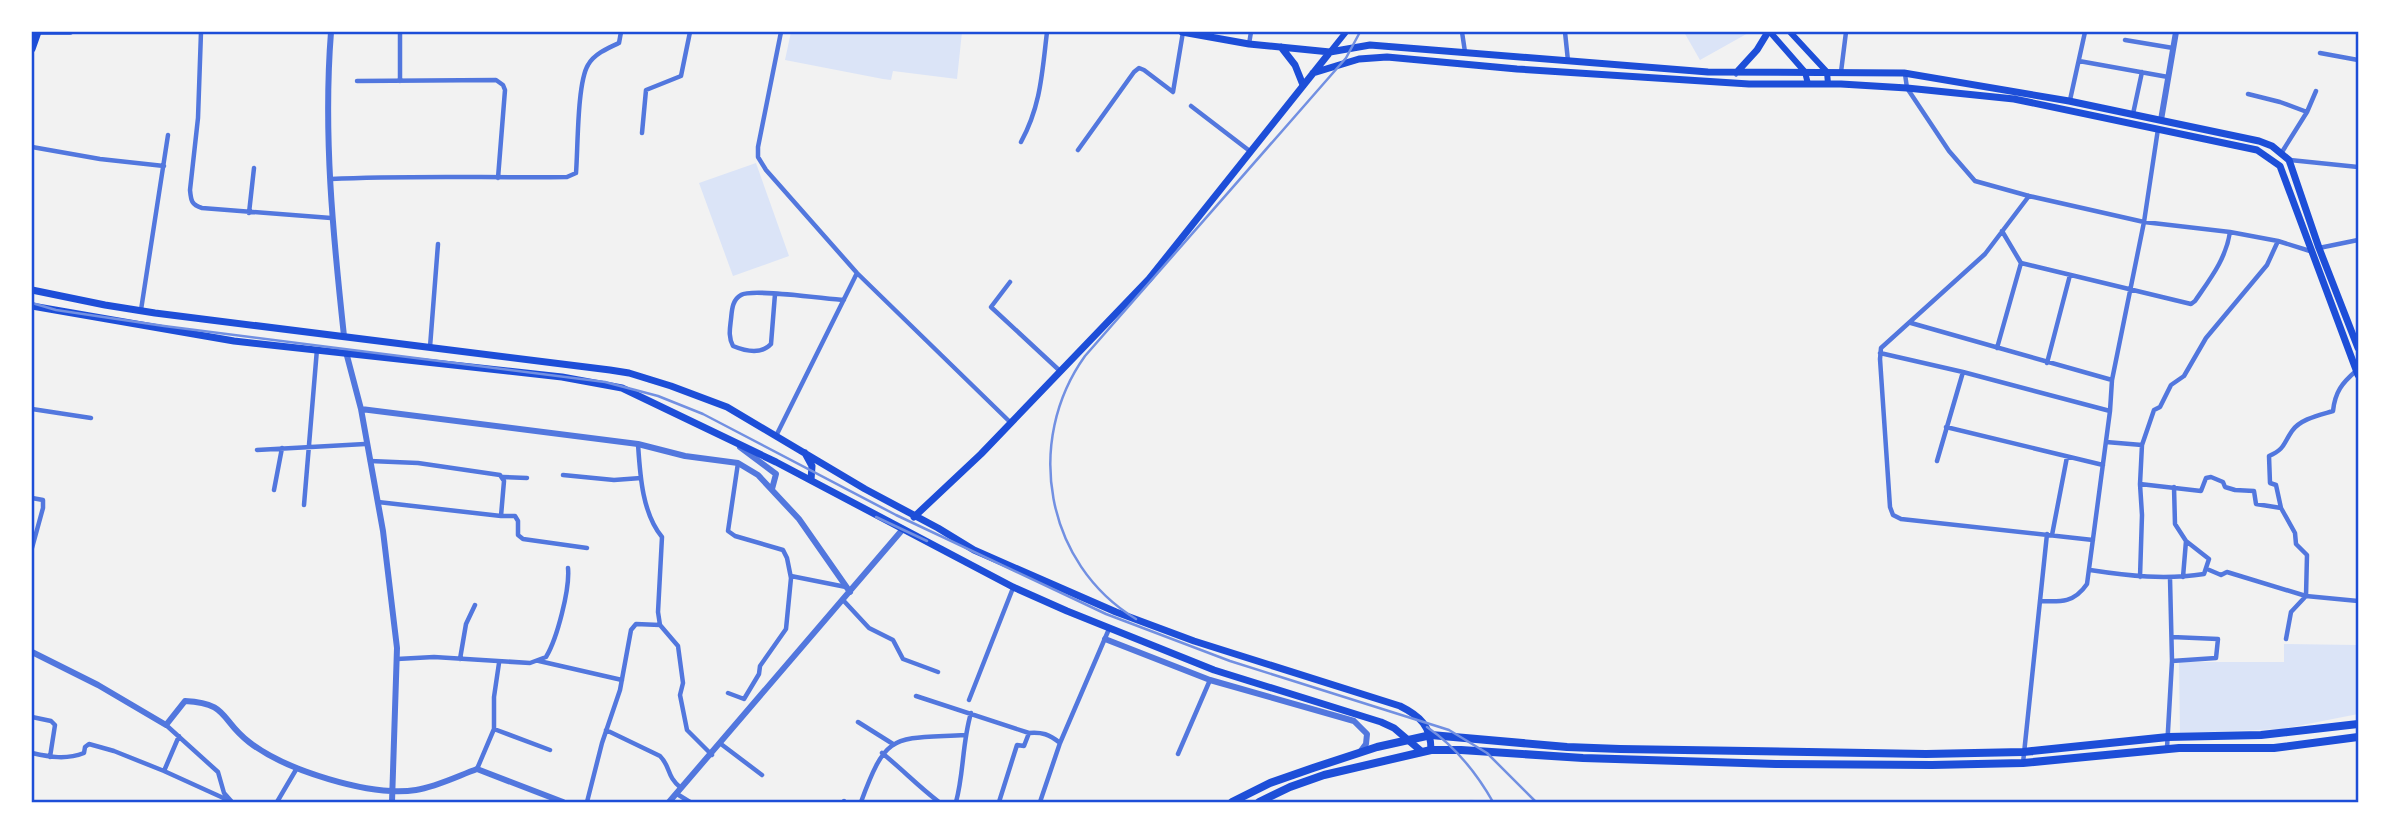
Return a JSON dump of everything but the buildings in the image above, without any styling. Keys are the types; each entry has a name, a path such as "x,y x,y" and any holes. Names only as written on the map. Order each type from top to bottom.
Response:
{"highway":[{"path":"1232,803 1270,783 1360,752 1431,735 1567,747 1926,754 2023,752 2168,737 2260,735 2358,724"},
{"path":"1258,803 1324,775 1431,750 1776,764 2023,763 2168,749 2274,748 2358,737"}],"main road":[{"path":"32,49 36,32"},
{"path":"1183,32 1249,44 1330,52 1370,45 1736,73 1904,73 2069,101 2259,141 2281,152 2289,160 2319,248 2358,348"},
{"path":"915,517 981,454 1149,279 1346,32"},
{"path":"1736,73 1769,32 1805,72 1808,84"},
{"path":"1790,32 1827,72 1828,84"},
{"path":"1281,47 1295,65 1303,85"},
{"path":"1312,73 1359,59 1387,57 1621,77 1908,88 2014,99 2256,150 2280,166 2358,373"},
{"path":"32,290 105,305 551,362 638,376 727,408 974,550 1116,612 1194,641 1400,706 1420,718 1431,735 1431,750"},
{"path":"32,306 234,341 562,377 627,390 811,480 1013,587 1109,629 1214,670 1381,722 1422,751"},
{"path":"627,390 630,381 638,376"},
{"path":"805,453 812,466 811,480"}],"street":[{"path":"36,32 71,32"},
{"path":"201,32 191,201 202,208 331,218"},
{"path":"331,32 327,86 331,218 344,336"},
{"path":"400,32 400,81"},
{"path":"331,179 458,175 499,178 567,177 576,173 582,84 588,64 605,49 619,44 621,32"},
{"path":"642,134 646,90 681,76 690,32"},
{"path":"781,32 758,157 777,184 857,273 1010,422"},
{"path":"1021,142 1031,124 1039,98 1047,32"},
{"path":"1077,150 1133,72 1139,68 1173,92 1183,32"},
{"path":"1249,44 1251,32"},
{"path":"1462,32 1465,52"},
{"path":"1565,32 1568,61"},
{"path":"1841,72 1846,32"},
{"path":"2069,101 2085,32"},
{"path":"2161,120 2176,32"},
{"path":"2125,40 2173,48"},
{"path":"2320,54 2358,60"},
{"path":"2079,61 2168,77"},
{"path":"2133,114 2141,72"},
{"path":"1904,73 1908,88 1949,150 1975,181 2144,222 2230,232 2278,241 2310,251"},
{"path":"357,81 501,82 505,90 499,178"},
{"path":"2281,152 2307,112 2316,91"},
{"path":"2248,94 2307,112"},
{"path":"1191,106 1251,152"},
{"path":"2040,601 2060,602 2080,594 2087,584 2112,380 2128,290 2144,222 2158,129"},
{"path":"141,310 168,135"},
{"path":"32,147 164,166"},
{"path":"2289,160 2358,167"},
{"path":"249,212 254,168"},
{"path":"2029,196 1985,254 1884,344 1880,353 1889,497 1893,515 1901,519 2093,540"},
{"path":"2002,231 2021,263 2193,303 2227,249 2230,232"},
{"path":"2319,248 2358,240"},
{"path":"2140,577 2142,446 2154,410 2160,407 2171,385 2189,369 2206,338 2267,265 2278,241"},
{"path":"430,348 438,244"},
{"path":"1997,348 2021,263"},
{"path":"776,436 857,273"},
{"path":"2047,363 2070,275"},
{"path":"1010,282 991,307 1060,371"},
{"path":"775,294 771,344 759,351 733,345 730,331 733,306 737,297 744,292 775,294 844,300"},
{"path":"1910,322 2112,380"},
{"path":"304,505 317,349"},
{"path":"346,352 361,409 387,560 397,659 392,803"},
{"path":"1880,353 2110,411"},
{"path":"1937,461 1963,372"},
{"path":"2286,639 2291,612 2305,596 2307,555 2296,544 2295,533 2281,508 2276,485 2270,483 2269,456 2287,444 2292,430 2303,421 2333,411 2335,396 2344,381 2358,373"},
{"path":"32,409 91,418"},
{"path":"361,409 638,444 685,456 738,463 758,475 799,519 849,589"},
{"path":"1946,427 2103,465"},
{"path":"2106,442 2142,446"},
{"path":"735,443 776,474 772,489"},
{"path":"257,450 365,444"},
{"path":"638,444 641,478 656,530 662,537 658,612 660,625 678,646 683,683 680,695 687,730 712,755"},
{"path":"274,490 282,448"},
{"path":"2023,763 2049,534 2067,457"},
{"path":"370,461 418,463 503,477 527,478"},
{"path":"728,693 739,699 748,695 759,674 760,666 785,633 791,576 783,550 735,536 728,531 738,463"},
{"path":"563,475 595,479 641,478"},
{"path":"500,516 503,477"},
{"path":"2140,484 2201,491 2206,478 2211,477 2223,482 2225,487 2254,491 2256,504 2281,508"},
{"path":"2090,570 2140,577 2183,578 2204,574 2209,559 2186,541 2175,524 2174,487"},
{"path":"32,498 43,500 43,508 32,548"},
{"path":"378,502 514,516 518,521 518,534 523,539 587,548"},
{"path":"670,803 843,600 849,589 903,529"},
{"path":"2183,578 2186,541"},
{"path":"397,659 530,663 546,657 551,649 566,591 568,568"},
{"path":"2207,569 2221,575 2227,572 2305,596 2358,601"},
{"path":"791,576 849,589"},
{"path":"2168,749 2172,661 2170,578"},
{"path":"969,699 1013,587"},
{"path":"843,600 869,628 893,640 904,659 938,672"},
{"path":"460,659 466,624 475,605"},
{"path":"587,803 622,680 633,626 640,623 660,625"},
{"path":"1040,803 1060,743 1109,629"},
{"path":"2172,637 2218,639 2216,658 2172,661"},
{"path":"1105,639 1210,680 1354,721 1367,734 1366,744 1360,752"},
{"path":"32,652 98,685 166,725 218,772 224,793 232,802"},
{"path":"538,660 622,680"},
{"path":"477,769 494,729 494,697 499,663"},
{"path":"1178,754 1210,680"},
{"path":"916,696 1028,733 1050,735 1060,743"},
{"path":"166,725 185,701 205,702 220,709 235,730 249,743 279,761 352,786 417,790 477,769 563,803"},
{"path":"956,803 962,781 965,735 971,713"},
{"path":"32,717 51,721 55,725 50,757"},
{"path":"858,722 893,744"},
{"path":"494,729 550,750"},
{"path":"606,730 660,756 665,761 670,779 690,803"},
{"path":"999,803 1017,745 1024,746 1028,733"},
{"path":"861,803 882,753 893,744 904,738 965,735"},
{"path":"164,771 178,736"},
{"path":"32,753 50,757 79,755 84,753 89,744 164,771 232,802"},
{"path":"721,744 762,775"},
{"path":"882,753 939,803"},
{"path":"277,803 297,768"}],"shaded area":[{"path":"791,32 962,32 957,79 893,71 891,80 785,60"},
{"path":"1684,32 1750,32 1700,60"},
{"path":"756,163 789,256 733,276 699,183"},
{"path":"2284,644 2357,645 2358,714 2282,729 2180,733 2179,662 2284,662"}],"waterway":[{"path":"1464,802 1486,802"}],"railway":[{"path":"1136,619 1105,595 1081,567 1064,534 1054,499 1050,462 1054,425 1066,389 1085,356 1346,58 1360,32"},
{"path":"32,303 56,310 164,326 605,382 658,396 703,414 896,515 1106,614 1230,661 1449,730 1487,753 1536,802"},
{"path":"876,517 927,541"},
{"path":"1427,727 1464,761 1493,802"}]}
